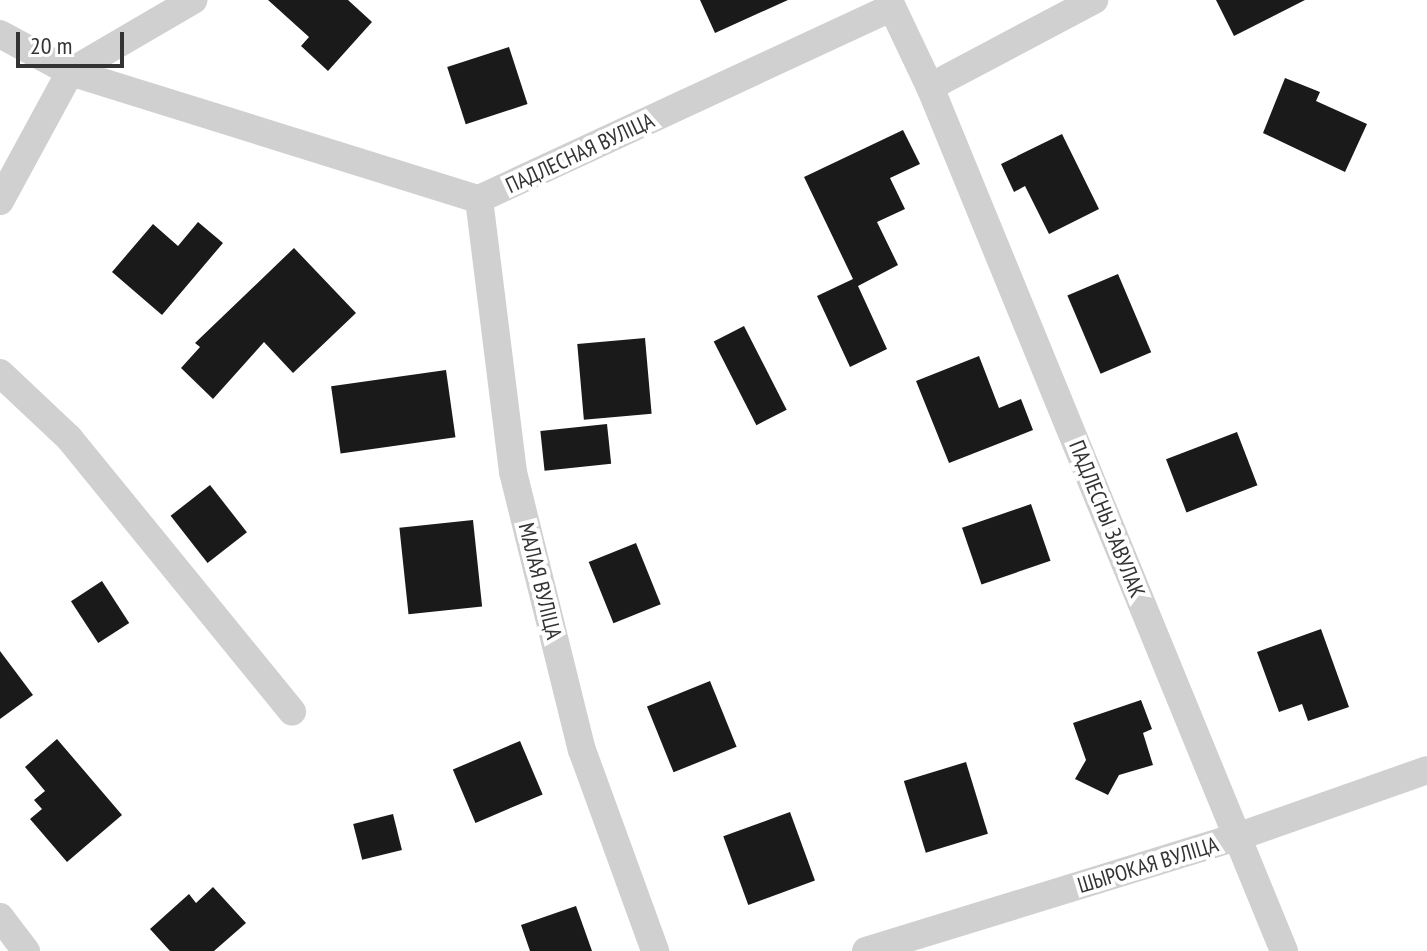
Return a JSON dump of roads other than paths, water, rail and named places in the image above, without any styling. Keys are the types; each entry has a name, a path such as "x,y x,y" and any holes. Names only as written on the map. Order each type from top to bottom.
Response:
{"street":[{"path":"0,201 70,72 193,0"},
{"path":"930,87 1094,0"},
{"name":"ПАДЛЕСНАЯ ВУЛІЦА","path":"0,34 70,72 479,199 892,7 930,87"},
{"name":"ПАДЛЕСНЫ ЗАВУЛАК","path":"930,87 1284,951"},
{"name":"МАЛАЯ ВУЛІЦА","path":"479,199 513,472 582,750 655,951"},
{"path":"0,373 69,438 292,711"},
{"name":"ШЫРОКАЯ ВУЛІЦА","path":"866,951 1237,837 1427,770"},
{"path":"0,917 26,951"}]}
